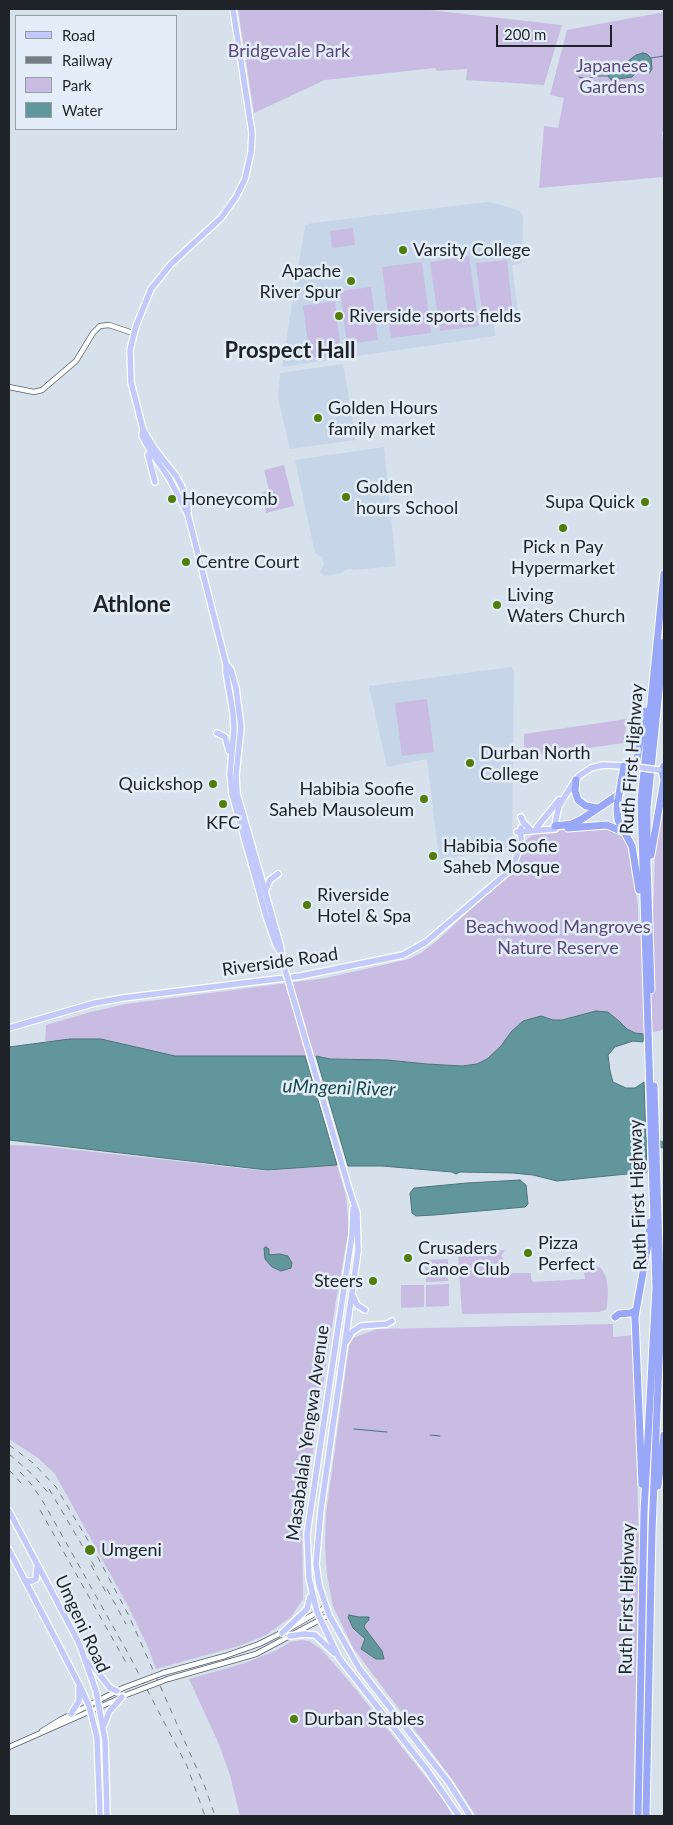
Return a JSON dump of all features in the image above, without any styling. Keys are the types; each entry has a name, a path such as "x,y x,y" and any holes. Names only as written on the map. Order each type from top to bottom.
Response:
{"highway":[{"name":"Ruth First Highway","path":"656,1185 641,801 664,574"},
{"name":"Ruth First Highway","path":"646,909 647,808 664,642"},
{"path":"555,828 577,822 626,787 633,778 655,654"},
{"path":"626,766 621,783 617,816 623,832 632,846 646,909"},
{"path":"646,909 651,849 664,780 662,769"},
{"path":"574,782 578,800 586,806 598,808"},
{"path":"555,828 607,825 623,832"},
{"path":"644,1512 636,1310 657,1236 656,1185"},
{"path":"656,1185 657,1236"},
{"name":"Ruth First Highway","path":"646,1816 658,1325 657,1236"},
{"path":"616,1317 619,1314 636,1310"},
{"name":"Ruth First Highway","path":"638,1816 644,1512 658,1325"},
{"path":"652,1531 664,1435"}],"main road":[{"path":"234,10 252,132 251,152 245,179 222,218 171,264 157,279 145,298 134,333 129,370 132,392 143,429 142,436 172,470 182,487 188,505 188,515 241,728 235,784 280,944 280,952"},
{"path":"152,449 148,457 155,482"},
{"path":"235,700 230,758 232,794 266,916 284,963 354,1206"},
{"path":"217,733 223,735 226,739 230,758"},
{"path":"521,844 527,836 537,829 566,788 586,771 596,766 610,765 662,769"},
{"path":"520,830 555,828 559,806 574,782"},
{"path":"521,816 523,822 529,828"},
{"path":"520,830 537,829"},
{"name":"Riverside Road","path":"9,1028 95,1003 301,976 403,955 426,942 507,873 514,863 521,844 520,830"},
{"name":"Riverside Road","path":"517,853 520,830"},
{"path":"265,892 270,880 278,874"},
{"name":"Masabalala Yengwa Avenue","path":"354,1206 357,1213 358,1238 352,1294 324,1485 317,1549 317,1574 329,1615 360,1668 449,1783 470,1816"},
{"name":"Masabalala Yengwa Avenue","path":"354,1206 352,1235 307,1534 307,1566 311,1592 317,1612 339,1658 427,1770 459,1816"},
{"path":"352,1294 358,1305 365,1310"},
{"path":"345,1343 350,1334 358,1328 387,1324 392,1321"},
{"name":"Umgeni Road","path":"9,1511 75,1636 85,1660 99,1704 103,1729 107,1816"},
{"name":"Umgeni Road","path":"9,1550 79,1684 89,1709 97,1736 100,1816"},
{"path":"25,1581 36,1579 37,1565"},
{"path":"282,1632 307,1609 311,1592"},
{"path":"290,1636 315,1635 339,1658"},
{"path":"85,1660 93,1666 110,1688 120,1690"},
{"path":"71,1714 79,1701 79,1684"},
{"path":"103,1729 109,1712 124,1696"}],"street":[{"path":"9,387 34,392 42,390 76,361 93,333 100,326 109,325 134,333"},
{"path":"9,1747 99,1704 120,1690 163,1673 244,1650 282,1632 326,1607"},
{"path":"99,1704 168,1679 256,1654 320,1618 329,1615"},
{"path":"41,1732 46,1727 71,1714 89,1709"}],"shaded area":[{"path":"487,202 520,211 523,216 522,263 512,265 519,319 494,323 495,336 282,367 305,226 312,223"},
{"name":"Golden Hours family market","path":"343,364 356,440 290,449 278,397 280,373"},
{"name":"Golden hours School","path":"384,447 396,566 353,570 349,568 341,573 324,576 320,572 324,564 322,557 315,553 295,460"},
{"name":"Durban North College","path":"511,667 514,670 512,849 439,859 427,759 387,767 369,686"}],"green space":[{"name":"Bridgevale Park","path":"238,9 420,9 562,25 544,85 466,80 467,69 437,71 435,68 325,80 254,113"},
{"name":"Japanese Gardens","path":"664,12 664,131 662,132 664,177 539,188 544,126 558,128 564,98 550,95 567,30"},
{"path":"353,228 355,245 332,248 330,231"},
{"path":"469,256 479,326 440,331 430,262"},
{"path":"507,260 513,315 483,320 476,263"},
{"path":"422,262 431,333 391,338 382,267"},
{"path":"371,287 378,340 347,344 340,291"},
{"path":"335,301 341,354 310,358 303,306"},
{"path":"284,465 294,506 266,513 262,493 269,490 264,470"},
{"path":"427,699 434,752 402,756 395,703"},
{"path":"627,719 624,743 524,757 524,734"},
{"name":"Beachwood Mangroves Nature Reserve","path":"664,798 663,1030 644,1034 635,1033 626,1029 608,1012 517,1026 501,1046 487,1059 477,1064 462,1066 305,1056 175,1056 45,1041 46,1025 126,1004 326,978 409,959 421,953 439,939 508,875 523,843 536,832 609,828 622,836 627,843 638,905 638,924 653,924 655,852"},
{"path":"9,1145 40,1146 266,1171 337,1165 346,1196 349,1229 336,1300 302,1523 303,1599 291,1617 266,1635 242,1645 156,1669 147,1645 128,1606 55,1474 38,1458 9,1439"},
{"path":"505,1250 501,1256 504,1260 505,1273 531,1273 533,1282 585,1279 583,1266 588,1263 601,1268 606,1277 608,1290 607,1308 599,1312 462,1314 458,1254"},
{"path":"448,1259 448,1281 426,1282 425,1260"},
{"path":"449,1284 449,1306 426,1307 426,1285"},
{"path":"401,1285 424,1285 424,1307 401,1308"},
{"path":"613,1324 613,1337 633,1335 639,1546 633,1816 476,1816 452,1779 353,1648 333,1606 327,1575 325,1548 326,1514 350,1339 377,1329"},
{"name":"Durban Stables","path":"309,1641 322,1650 353,1686 444,1800 452,1816 240,1816 230,1775 218,1742 189,1679 245,1663 275,1651 290,1642"}],"water":[{"path":"643,53 651,58 652,69 650,72 637,72 632,77 611,80 608,76 636,55"},
{"path":"596,1011 608,1012 627,1029 635,1033 644,1034 643,1042 633,1041 615,1047 608,1055 613,1082 626,1088 635,1088 644,1082 647,1172 557,1181 533,1175 513,1173 460,1172 456,1174 452,1172 382,1166 348,1166 316,1056 330,1059 387,1060 462,1066 477,1064 487,1059 501,1046 511,1032 523,1021 541,1016 553,1020 562,1020"},
{"path":"70,1039 101,1039 175,1056 305,1056 337,1165 267,1170 9,1140 9,1047"},
{"path":"520,1180 526,1185 528,1204 525,1207 416,1216 412,1213 410,1193 414,1188"},
{"path":"264,1248 269,1249 269,1255 280,1254 288,1256 292,1263 291,1268 281,1271 272,1267 265,1259"},
{"path":"349,1615 369,1617 364,1627 382,1651 384,1659 376,1659 361,1649 365,1639 353,1628 348,1617"}],"waterway":[{"path":"651,58 664,56"},
{"path":"579,77 587,79 597,76 608,76"},
{"name":"uMngeni River","path":"638,1139 664,1145"},
{"path":"354,1429 387,1432"},
{"path":"430,1435 440,1436"}],"railway":[{"path":"9,1445 33,1463 56,1487 95,1552 129,1616 205,1787 215,1816"},
{"path":"9,1454 33,1475 51,1496"},
{"path":"9,1470 23,1485"},
{"path":"20,1472 32,1485 45,1505 129,1655 187,1766 205,1816"},
{"path":"49,1489 96,1569"},
{"path":"40,1510 128,1666"},
{"path":"91,1565 108,1596"},
{"path":"107,1589 126,1624"}],"place":[{"name":"Varsity College","path":"403,250"},
{"name":"Apache River Spur","path":"351,281"},
{"name":"Riverside sports fields","path":"339,316"},
{"name":"Golden Hours family market","path":"318,418"},
{"name":"Golden hours School","path":"346,497"},
{"name":"Honeycomb","path":"172,499"},
{"name":"Supa Quick","path":"645,502"},
{"name":"Pick n Pay Hypermarket","path":"563,528"},
{"name":"Centre Court","path":"186,562"},
{"name":"Living Waters Church","path":"497,605"},
{"name":"Durban North College","path":"470,763"},
{"name":"Quickshop","path":"213,784"},
{"name":"Habibia Soofie Saheb Mausoleum","path":"424,799"},
{"name":"KFC","path":"223,804"},
{"name":"Habibia Soofie Saheb Mosque","path":"433,856"},
{"name":"Riverside Hotel & Spa","path":"307,905"},
{"name":"Pizza Perfect","path":"528,1253"},
{"name":"Crusaders Canoe Club","path":"408,1258"},
{"name":"Steers","path":"373,1281"},
{"name":"Umgeni","path":"90,1550"},
{"name":"Durban Stables","path":"294,1719"}],"district":[{"name":"Prospect Hall","path":"290,351"},
{"name":"Athlone","path":"132,605"}]}
